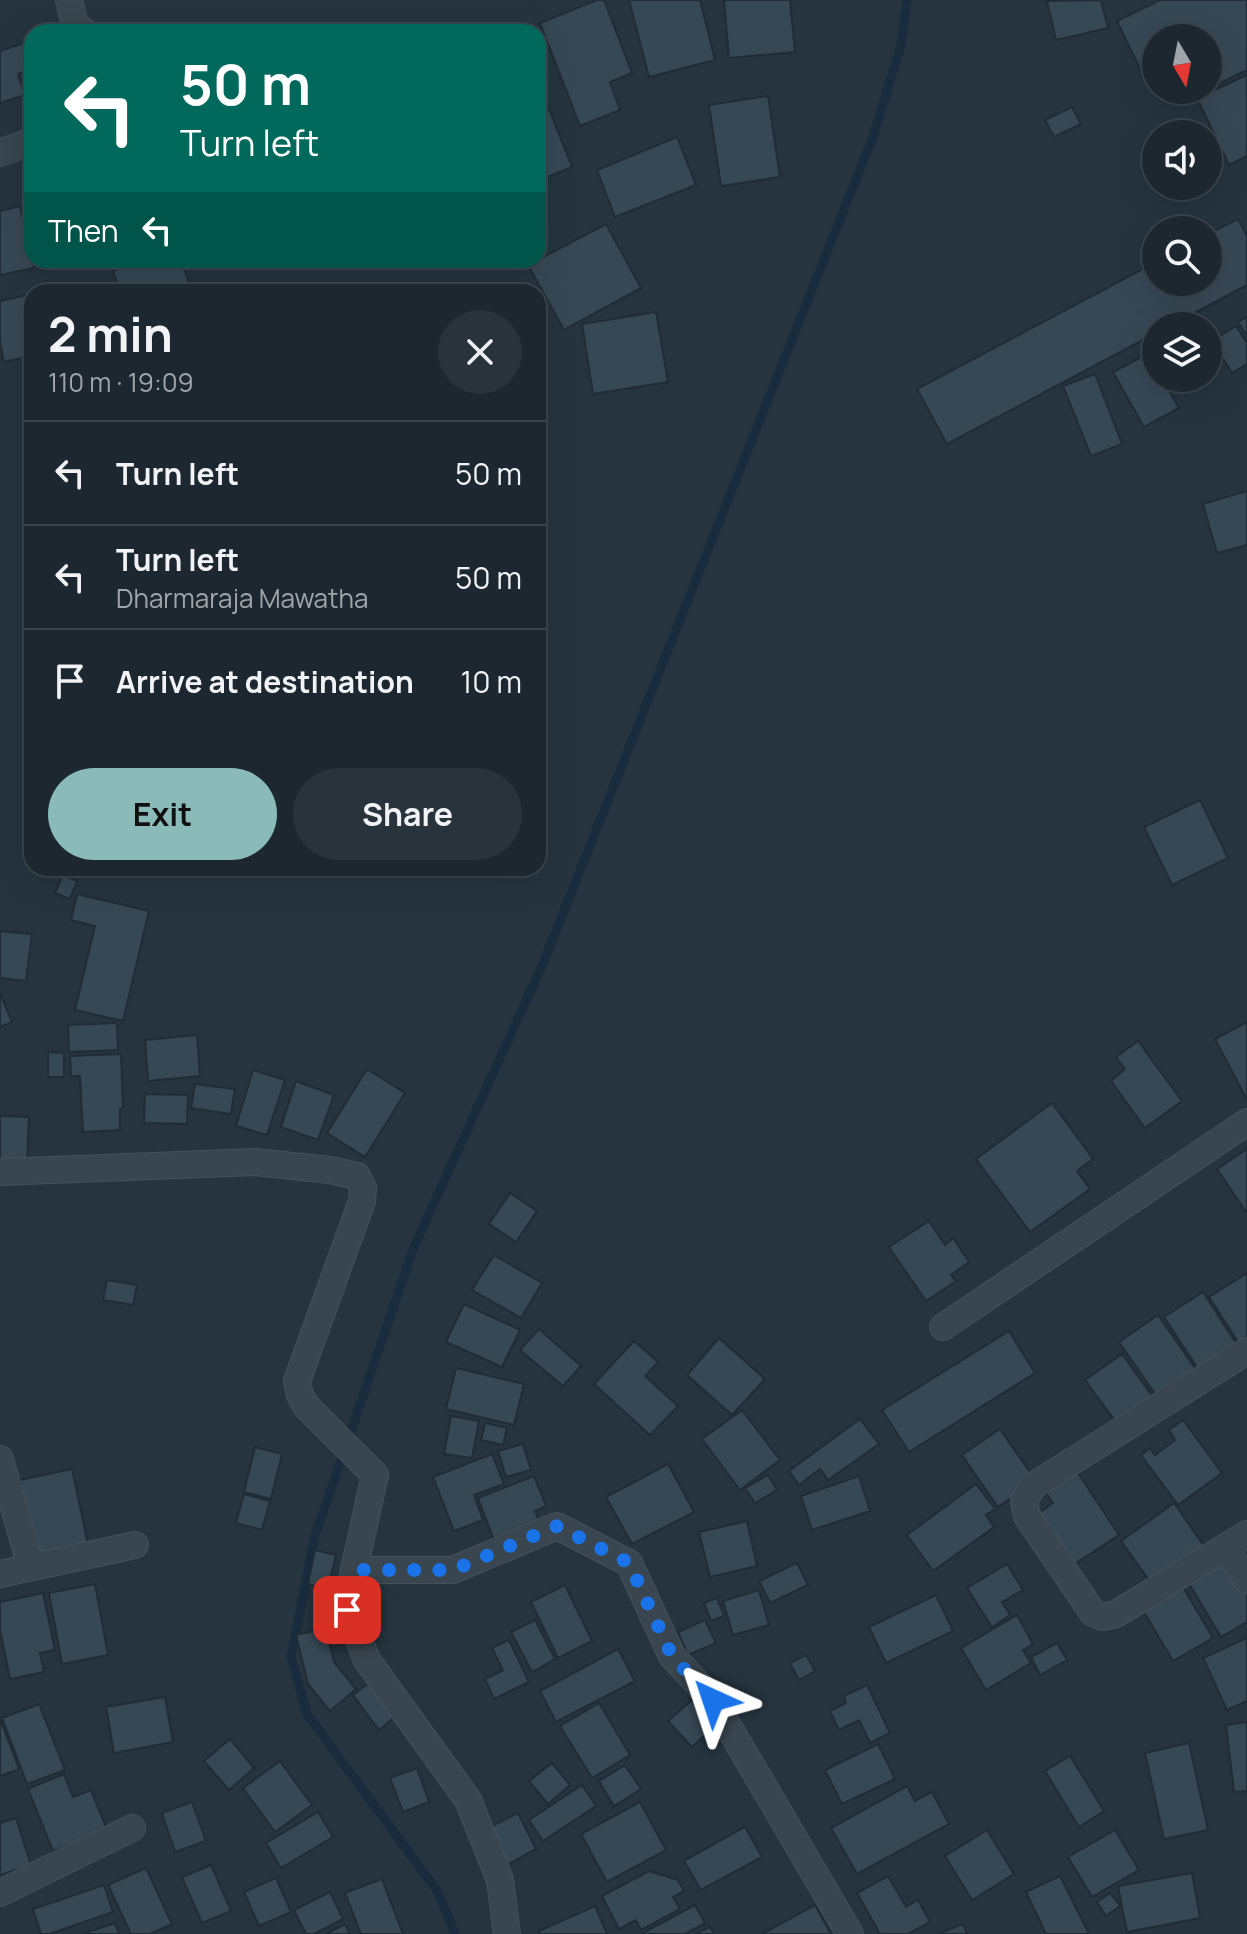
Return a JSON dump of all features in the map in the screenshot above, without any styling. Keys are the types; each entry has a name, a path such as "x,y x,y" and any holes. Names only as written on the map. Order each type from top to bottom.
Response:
{"street":[{"path":"0,153 24,144"},
{"path":"943,1327 1247,1122"},
{"path":"0,1172 255,1162 357,1176 363,1188 362,1201 297,1381 306,1406 375,1475 347,1610 367,1660 468,1800 500,1880 507,1934"},
{"path":"1247,1351 1033,1486 1024,1501 1027,1516 1093,1613 1102,1617 1116,1614 1236,1541 1247,1580"},
{"path":"0,1459 31,1567"},
{"path":"354,1570 453,1570 557,1526 629,1563 672,1656 713,1700 850,1934"},
{"path":"0,1574 135,1545"},
{"path":"0,1893 132,1828"}],"building":[{"path":"604,0 632,73 610,82 620,110 580,126 546,38 546,24 540,23"},
{"path":"629,0 700,0 715,60 649,77"},
{"path":"724,0 790,0 795,52 729,58"},
{"path":"1101,0 1108,28 1056,40 1047,1"},
{"path":"1160,0 1247,0 1247,70 1222,82 1222,24 1142,24 1141,71 1117,21"},
{"path":"24,43 24,72 18,74 24,95 0,103 0,51"},
{"path":"1247,75 1247,156 1229,165 1222,150 1222,120 1208,120 1200,104 1222,104 1222,86"},
{"path":"768,96 780,177 721,186 709,105"},
{"path":"546,102 572,167 546,178"},
{"path":"1072,107 1081,124 1054,137 1045,120"},
{"path":"677,137 696,185 615,217 597,170"},
{"path":"20,206 24,224 24,268 34,268 0,275 0,211"},
{"path":"1238,219 1247,236 1247,285 1196,312 1142,312 1142,340 947,444 917,389 1142,269 1142,296 1222,296 1222,227"},
{"path":"606,224 641,288 564,330 546,298 546,284 539,284 530,268 546,268 546,256"},
{"path":"122,268 184,268 189,284 117,284 113,271"},
{"path":"24,296 24,358 4,362 0,342 0,301"},
{"path":"656,312 668,382 593,394 582,324"},
{"path":"1247,317 1247,336 1238,322"},
{"path":"1236,326 1247,343 1247,364 1232,373 1222,357 1222,335"},
{"path":"1142,356 1142,392 1170,392 1179,408 1144,427 1113,372"},
{"path":"1095,374 1122,444 1091,456 1063,386"},
{"path":"1247,491 1247,545 1217,553 1203,504"},
{"path":"1200,800 1228,858 1172,885 1144,827"},
{"path":"63,876 77,881 70,899 55,893"},
{"path":"77,894 149,911 123,1021 75,1010 95,926 71,920"},
{"path":"0,931 32,934 26,981 0,978"},
{"path":"0,994 12,1022 0,1027"},
{"path":"1247,1022 1247,1100 1215,1039"},
{"path":"117,1023 118,1050 69,1052 68,1025"},
{"path":"197,1035 200,1076 148,1081 145,1040"},
{"path":"1138,1041 1182,1101 1145,1128 1111,1081 1125,1069 1116,1057"},
{"path":"48,1052 64,1053 64,1077 48,1077"},
{"path":"121,1054 123,1108 120,1109 120,1130 83,1132 80,1076 71,1076 70,1056"},
{"path":"367,1069 405,1093 365,1157 327,1133"},
{"path":"253,1070 285,1080 267,1135 236,1126"},
{"path":"296,1081 334,1095 318,1140 281,1127"},
{"path":"195,1084 235,1089 231,1114 191,1108"},
{"path":"145,1094 188,1095 187,1124 144,1123"},
{"path":"1052,1103 1093,1159 1077,1171 1090,1189 1030,1232 976,1159"},
{"path":"0,1116 29,1117 27,1161 0,1161"},
{"path":"1247,1149 1247,1212 1246,1212 1217,1169"},
{"path":"510,1193 537,1211 516,1242 489,1224"},
{"path":"929,1221 945,1245 953,1238 969,1262 951,1275 956,1281 926,1301 889,1247"},
{"path":"494,1255 542,1283 521,1318 472,1290"},
{"path":"1247,1273 1247,1337 1238,1342 1209,1297"},
{"path":"107,1280 137,1285 133,1305 103,1300"},
{"path":"1203,1292 1239,1348 1201,1373 1164,1317"},
{"path":"464,1304 520,1330 502,1367 446,1342"},
{"path":"1158,1315 1199,1374 1160,1401 1119,1342"},
{"path":"539,1329 581,1366 563,1386 520,1350"},
{"path":"1009,1331 1035,1373 909,1452 882,1410"},
{"path":"719,1338 765,1379 732,1415 687,1375"},
{"path":"634,1341 658,1362 645,1376 678,1406 650,1435 594,1384"},
{"path":"1122,1354 1155,1400 1119,1426 1085,1380"},
{"path":"456,1368 524,1384 514,1425 446,1409"},
{"path":"742,1410 780,1460 740,1490 702,1439"},
{"path":"451,1416 479,1421 472,1458 444,1454"},
{"path":"860,1419 879,1444 828,1480 820,1469 799,1485 789,1471"},
{"path":"1183,1420 1222,1473 1178,1505 1141,1455 1150,1448 1155,1455 1175,1440 1169,1430"},
{"path":"485,1423 507,1428 503,1445 481,1440"},
{"path":"1000,1429 1036,1481 998,1507 962,1455"},
{"path":"523,1444 531,1470 506,1477 498,1451"},
{"path":"255,1447 282,1454 271,1499 244,1492"},
{"path":"492,1454 504,1484 474,1495 483,1520 454,1531 433,1477"},
{"path":"668,1464 694,1512 632,1544 606,1497"},
{"path":"72,1469 88,1544 37,1555 20,1480"},
{"path":"1076,1470 1119,1535 1073,1565 1039,1513 1053,1503 1045,1491"},
{"path":"768,1475 777,1490 755,1503 745,1488"},
{"path":"534,1476 546,1506 535,1511 542,1527 496,1545 478,1498"},
{"path":"859,1476 870,1511 812,1530 801,1496"},
{"path":"976,1484 995,1509 986,1515 994,1527 933,1571 907,1535"},
{"path":"244,1494 270,1501 262,1530 236,1523"},
{"path":"1174,1503 1207,1550 1154,1587 1121,1541"},
{"path":"747,1521 757,1566 710,1577 699,1532"},
{"path":"315,1550 336,1555 328,1589 308,1584"},
{"path":"1227,1558 1247,1592 1247,1622 1221,1637 1188,1582"},
{"path":"797,1563 808,1585 770,1603 759,1581"},
{"path":"1007,1564 1023,1590 1002,1602 1010,1615 992,1627 967,1588"},
{"path":"1180,1582 1213,1638 1173,1661 1140,1605"},
{"path":"95,1584 108,1655 62,1664 49,1593"},
{"path":"565,1585 592,1641 558,1658 531,1602"},
{"path":"759,1590 769,1625 733,1635 723,1601"},
{"path":"43,1593 55,1650 40,1653 44,1672 10,1679 0,1630 0,1602"},
{"path":"936,1595 953,1631 886,1663 869,1627"},
{"path":"717,1598 724,1616 711,1621 704,1603"},
{"path":"1017,1615 1033,1644 1023,1650 1031,1663 986,1690 961,1648"},
{"path":"535,1620 555,1659 532,1672 511,1632"},
{"path":"705,1620 716,1643 688,1655 678,1632"},
{"path":"326,1628 334,1662 356,1689 330,1711 308,1684 296,1635"},
{"path":"1247,1638 1247,1701 1227,1710 1203,1658"},
{"path":"509,1640 529,1682 494,1699 485,1679 503,1670 492,1648"},
{"path":"1057,1643 1067,1660 1040,1675 1031,1657"},
{"path":"618,1649 635,1681 556,1722 540,1691"},
{"path":"806,1655 815,1671 799,1680 790,1663"},
{"path":"369,1683 395,1717 379,1730 353,1695"},
{"path":"867,1685 890,1733 870,1743 859,1720 839,1730 830,1711 846,1703 844,1696"},
{"path":"165,1697 173,1742 114,1753 106,1707"},
{"path":"692,1700 715,1726 692,1747 668,1721"},
{"path":"599,1703 630,1755 592,1778 560,1726"},
{"path":"39,1704 65,1770 27,1784 2,1718"},
{"path":"0,1722 19,1769 0,1776"},
{"path":"1247,1722 1247,1791 1234,1792 1226,1725"},
{"path":"230,1739 254,1768 229,1790 204,1761"},
{"path":"1189,1743 1208,1830 1164,1839 1145,1753"},
{"path":"878,1744 895,1779 842,1804 825,1770"},
{"path":"1070,1756 1104,1811 1079,1827 1045,1771"},
{"path":"280,1761 312,1805 275,1832 243,1788"},
{"path":"552,1763 570,1785 548,1804 529,1781"},
{"path":"625,1765 641,1789 614,1806 599,1781"},
{"path":"417,1768 429,1802 403,1812 390,1778"},
{"path":"64,1774 73,1797 91,1790 107,1830 53,1851 28,1789"},
{"path":"582,1785 596,1806 543,1841 529,1820"},
{"path":"907,1786 915,1801 932,1792 949,1824 857,1874 831,1828"},
{"path":"192,1802 206,1841 175,1852 162,1813"},
{"path":"640,1802 666,1850 607,1882 581,1834"},
{"path":"318,1812 333,1837 281,1868 266,1843"},
{"path":"518,1813 536,1849 507,1865 488,1828"},
{"path":"16,1818 31,1865 0,1875 0,1823"},
{"path":"745,1827 762,1857 701,1890 684,1861"},
{"path":"987,1830 1014,1874 972,1900 945,1856"},
{"path":"1115,1830 1139,1870 1092,1897 1068,1857"},
{"path":"211,1865 231,1911 202,1923 182,1877"},
{"path":"146,1868 172,1924 150,1934 131,1934 108,1885"},
{"path":"649,1871 678,1880 684,1891 673,1897 680,1909 641,1930 636,1920 619,1929 602,1896"},
{"path":"1192,1873 1200,1918 1127,1932 1118,1886"},
{"path":"888,1876 906,1907 918,1900 930,1922 908,1934 880,1934 857,1893"},
{"path":"1060,1876 1089,1934 1046,1934 1026,1892"},
{"path":"276,1878 291,1912 259,1926 244,1892"},
{"path":"382,1879 403,1934 361,1934 345,1893"},
{"path":"104,1885 113,1912 41,1934 33,1909"},
{"path":"330,1892 343,1919 314,1934 306,1934 294,1910"},
{"path":"1110,1893 1120,1906 1106,1916 1097,1902"},
{"path":"695,1905 705,1923 685,1934 641,1934"},
{"path":"815,1905 831,1934 762,1934"},
{"path":"595,1906 607,1934 540,1934 539,1931"},
{"path":"115,1923 119,1934 82,1934"},
{"path":"345,1924 350,1934 326,1934"},
{"path":"963,1924 967,1934 938,1934"},
{"path":"710,1927 714,1934 695,1934"}],"waterway":[{"path":"455,1934 438,1892 307,1714 291,1657 315,1536 414,1247 542,966 873,137 901,45 907,0"}],"route":[{"path":"347,1610 354,1570 453,1570 557,1526 629,1563 672,1656 713,1700"}]}
